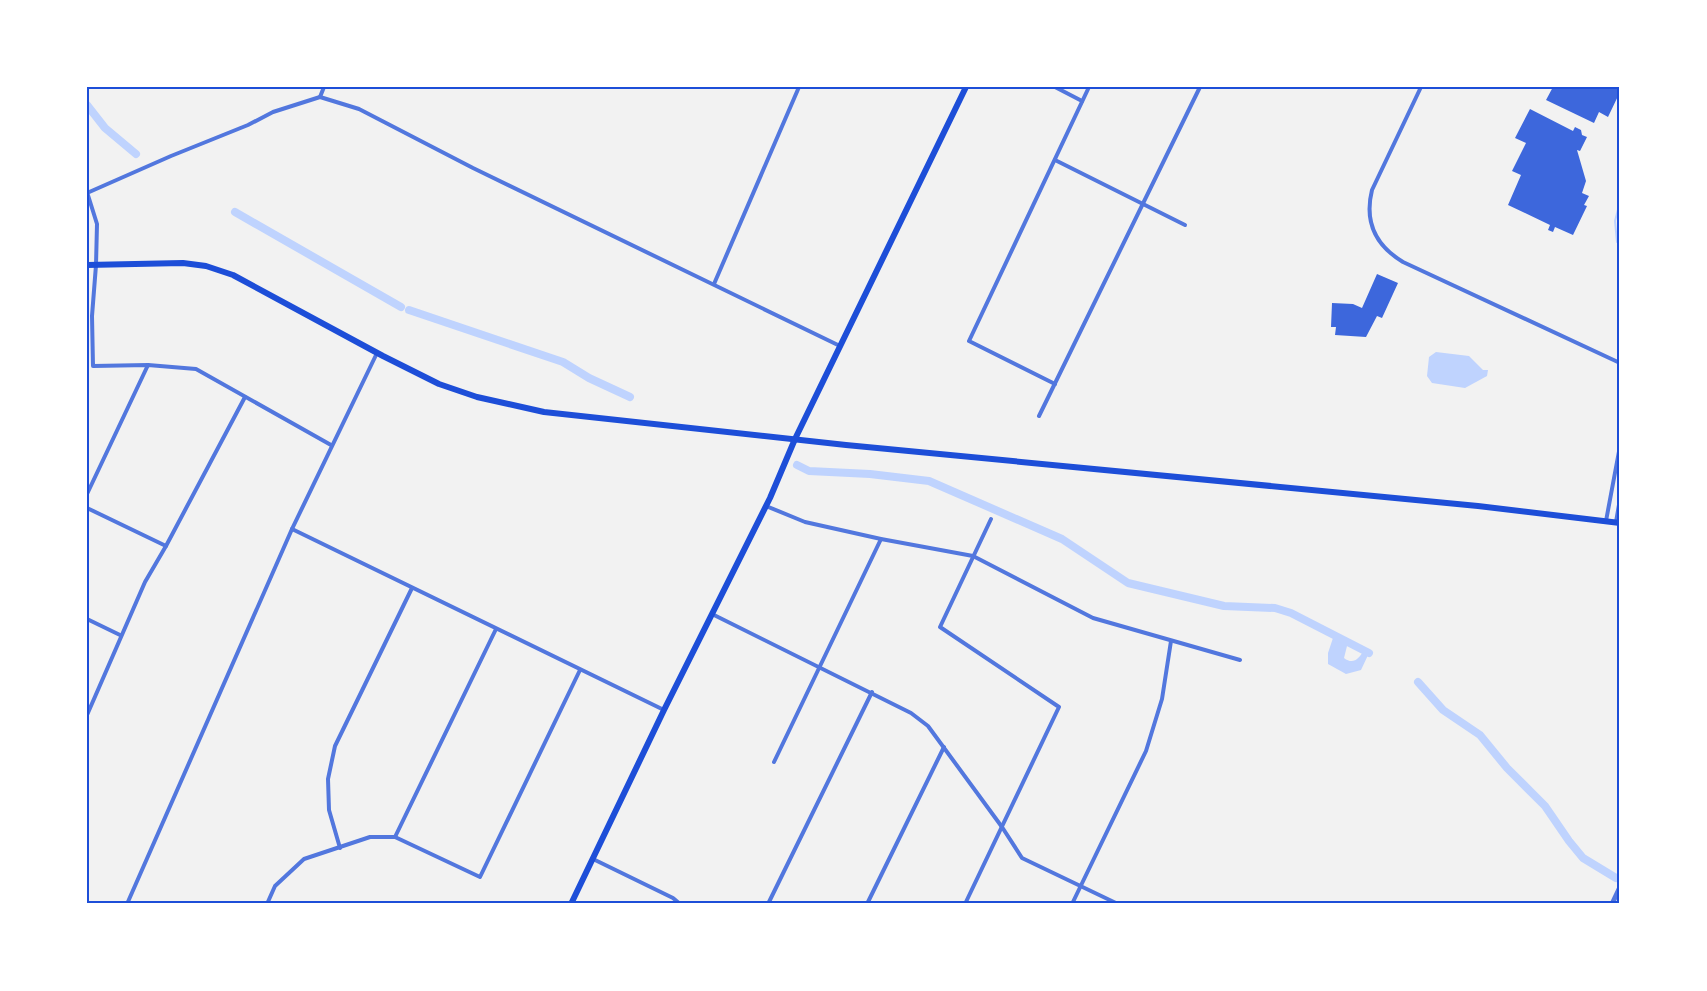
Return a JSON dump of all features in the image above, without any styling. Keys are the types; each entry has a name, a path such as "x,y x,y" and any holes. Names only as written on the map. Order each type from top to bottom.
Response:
{"main road":[{"path":"571,904 711,614 766,506 795,439 966,87"},
{"path":"87,265 183,263 219,270 259,288 377,353 446,387 517,407 581,417 1479,506 1618,522"}],"street":[{"path":"320,97 324,87"},
{"path":"714,284 799,87"},
{"path":"1055,87 1082,101"},
{"path":"1054,384 969,341 1089,87"},
{"path":"1039,416 1200,87"},
{"path":"1421,87 1375,183 1369,201 1370,219 1381,245 1403,262 1620,363"},
{"path":"331,445 196,369 148,365 93,366 92,316 97,224 87,192 248,125 273,112 320,97 359,109 473,168 840,346"},
{"path":"1055,160 1185,225"},
{"path":"127,904 292,529 377,353"},
{"path":"87,494 148,365"},
{"path":"87,715 145,582 245,397"},
{"path":"1606,521 1620,446"},
{"path":"1618,522 1620,499"},
{"path":"766,506 805,522 973,556 1093,618 1240,660"},
{"path":"87,508 166,546"},
{"path":"965,904 1059,707 940,627 991,519"},
{"path":"292,529 664,710"},
{"path":"774,762 881,539"},
{"path":"340,848 329,810 328,779 335,746 412,588"},
{"path":"711,614 911,713 928,726 1022,858 1118,904"},
{"path":"87,619 120,635"},
{"path":"395,837 496,629"},
{"path":"1072,904 1146,751 1162,699 1171,641"},
{"path":"267,904 275,886 304,859 370,837 395,837 480,877 580,670"},
{"path":"768,904 872,692"},
{"path":"867,904 944,747"},
{"path":"593,859 673,898 680,904"},
{"path":"1612,904 1620,887"}],"water":[{"path":"1436,352 1469,356 1483,370 1488,370 1487,376 1465,388 1432,383 1427,376 1429,357"},
{"path":"1334,635 1348,642 1344,658 1347,660 1356,660 1364,650 1369,653 1361,670 1346,674 1328,664 1328,653"}],"building":[{"path":"1553,87 1620,87 1620,92 1608,117 1599,112 1594,123 1546,100"},
{"path":"1530,109 1573,131 1575,127 1587,137 1580,151 1577,150 1586,181 1582,193 1589,196 1584,205 1587,206 1573,235 1555,227 1553,232 1548,230 1550,225 1508,205 1521,175 1512,171 1526,143 1515,138"},
{"path":"1377,274 1398,283 1382,318 1377,316 1366,337 1335,335 1336,327 1331,327 1332,303 1353,304 1362,308"}],"waterway":[{"path":"87,105 105,128 136,154"},
{"path":"1617,242 1615,221 1620,202"},
{"path":"235,212 401,307"},
{"path":"409,310 563,362 589,378 630,397"},
{"path":"797,465 809,471 870,474 929,481 1062,539 1128,583 1224,606 1275,608 1291,613 1369,653"},
{"path":"1418,682 1443,710 1480,735 1507,768 1545,806 1583,858 1616,878"}]}
